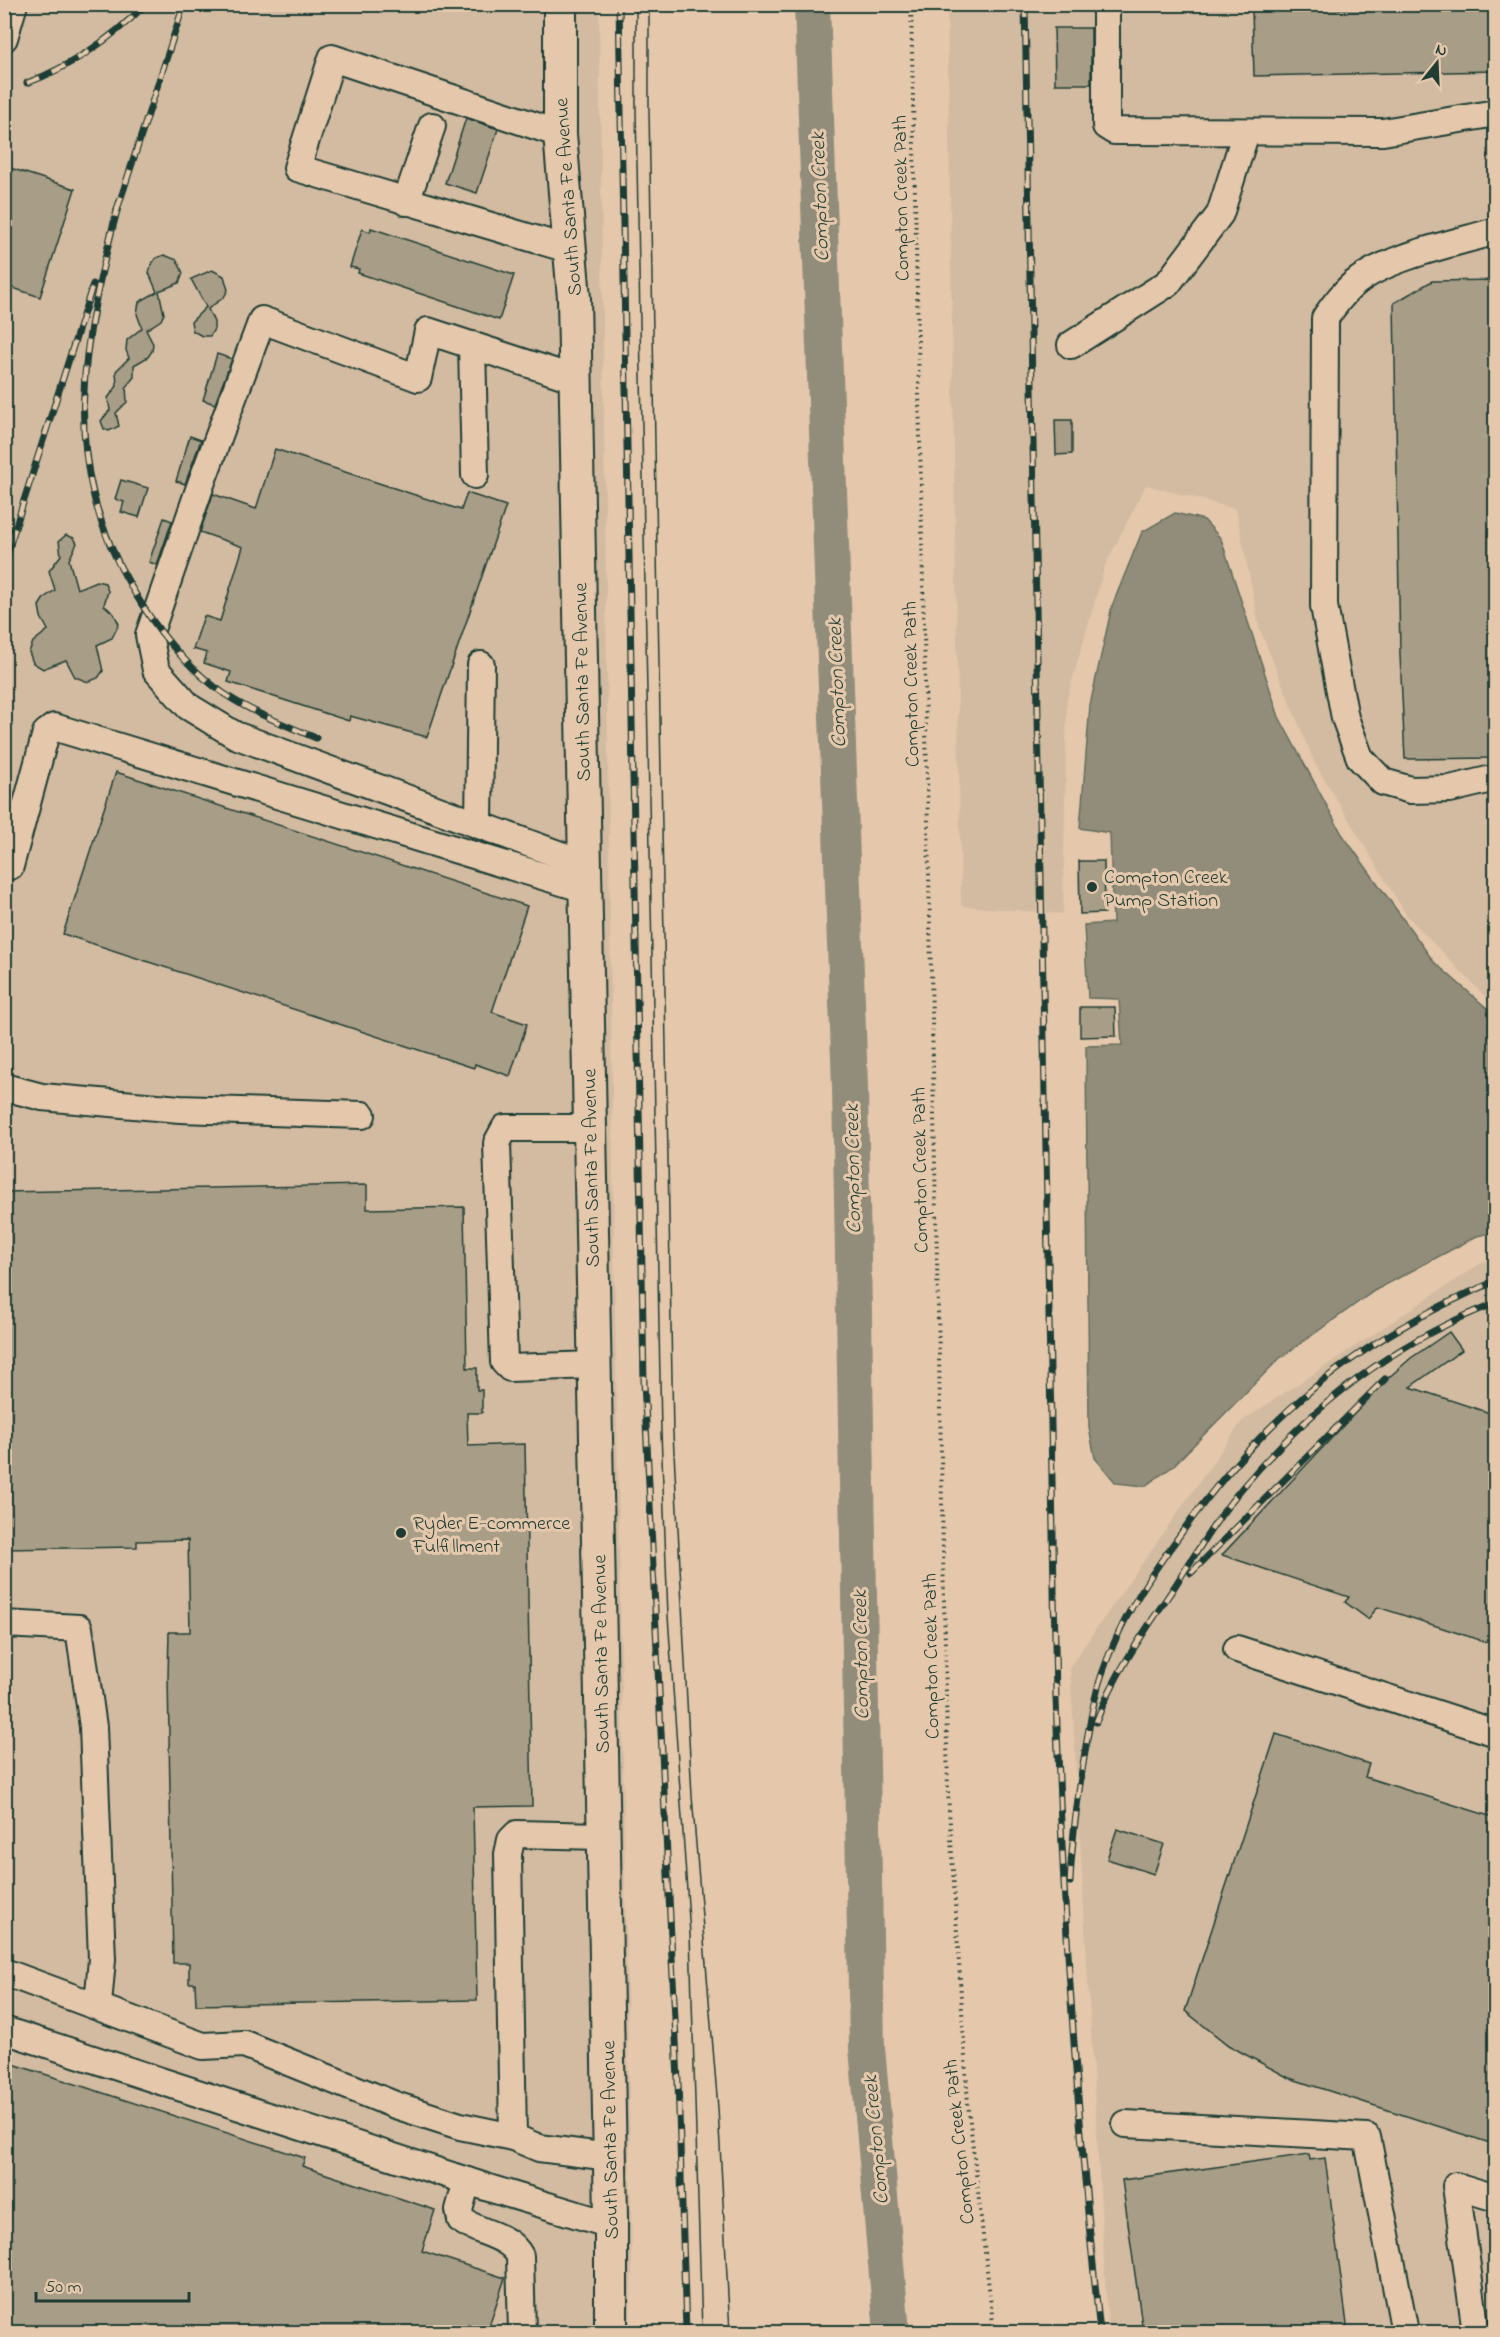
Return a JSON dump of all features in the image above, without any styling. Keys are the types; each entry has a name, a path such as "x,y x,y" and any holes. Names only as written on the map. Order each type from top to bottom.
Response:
{"main road":[{"name":"South Santa Fe Avenue","path":"560,4 560,134 568,249 574,298 576,379 610,2157 611,2332"}],"lane":[{"path":"4,38 14,4"},
{"path":"1106,4 1108,129 1383,132 1496,113"},
{"path":"560,134 332,58 297,168 568,249"},
{"path":"406,202 432,126"},
{"path":"1071,345 1168,283 1220,214 1245,132"},
{"path":"1496,231 1399,261 1359,279 1338,300 1325,318 1324,606 1345,718 1360,758 1383,782 1411,790 1450,789 1496,778"},
{"path":"576,379 428,331 418,378 262,320 201,484 149,635 156,670 189,707 235,735 479,825 585,876"},
{"path":"472,345 476,475"},
{"path":"479,825 481,665"},
{"path":"10,866 46,733 54,727 585,876"},
{"path":"4,1087 42,1097 157,1107 362,1115"},
{"path":"590,1128 505,1128 497,1143 504,1362 510,1368 594,1365"},
{"path":"4,1624 79,1628 93,1727 102,1959 98,2005"},
{"path":"1237,1649 1496,1732"},
{"path":"513,2137 508,1854 511,1840 517,1834 603,1836"},
{"path":"4,1972 98,2005 203,2046 244,2044 395,2106 460,2126 513,2137 539,2148 610,2157"},
{"path":"4,2030 467,2181 611,2225"},
{"path":"1126,2124 1367,2137 1405,2332"},
{"path":"467,2181 459,2210 460,2220 506,2240 515,2247 520,2256 522,2332"},
{"path":"1476,2332 1456,2186 1496,2198"}],"path":[{"name":"Compton Creek Path","path":"911,4 948,1793 968,2104 994,2332"}],"shaded area":[{"path":"5,5 599,5 614,1248 632,2266 630,2332 5,2332"},
{"path":"947,5 1495,5 1495,1007 1407,916 1315,764 1260,630 1236,509 1146,485 1105,566 1067,699 1063,914 961,906"},
{"path":"1175,513 1204,520 1221,539 1279,717 1342,834 1434,962 1495,1015 1496,1232 1477,1236 1374,1291 1279,1359 1172,1467 1145,1486 1116,1483 1095,1458 1089,1428 1086,1046 1122,1045 1119,999 1088,998 1084,925 1113,923 1110,833 1080,828 1090,705 1112,606 1142,532"},
{"path":"1495,1258 1495,2332 1108,2332 1070,1666 1242,1421 1484,1261"}],"building":[{"path":"1496,5 1496,71 1254,76 1252,10"},
{"path":"1054,28 1091,28 1091,84 1055,84"},
{"path":"466,118 498,129 477,193 445,183"},
{"path":"4,166 75,189 40,297 4,285"},
{"path":"371,228 514,275 499,320 358,273 359,269 350,267 362,229 370,232"},
{"path":"164,255 177,260 183,273 179,283 159,291 164,314 161,320 146,330 153,344 152,351 148,357 134,365 134,377 126,387 127,402 116,413 119,426 109,431 104,429 101,421 110,410 108,398 117,386 116,371 129,358 126,350 127,340 142,328 137,314 139,302 157,292 149,273 151,265 156,258"},
{"path":"212,270 224,276 228,290 224,297 208,309 214,322 214,329 210,336 202,336 193,331 191,322 206,307 191,279"},
{"path":"1496,280 1496,758 1405,759 1400,655 1394,303 1432,281"},
{"path":"217,354 232,359 215,404 203,400"},
{"path":"1055,420 1072,420 1072,454 1056,455"},
{"path":"190,436 201,440 185,484 176,481"},
{"path":"275,449 461,510 467,493 506,506 427,737 350,716 349,721 228,682 231,672 204,663 207,653 193,649 204,616 220,621 243,547 200,532 213,494 256,509"},
{"path":"121,480 148,488 139,517 121,512 124,502 115,499"},
{"path":"164,518 172,521 157,565 149,562"},
{"path":"66,535 74,538 77,543 69,560 77,589 96,581 105,583 108,591 104,605 114,614 119,624 112,638 97,645 103,671 98,678 88,682 75,677 66,660 43,669 33,663 29,652 33,642 48,630 41,617 39,606 44,598 55,590 49,571 61,555 59,541"},
{"path":"116,772 527,906 492,1012 527,1024 510,1076 475,1064 474,1068 63,934"},
{"name":"Compton Creek Pump Station","path":"1079,861 1104,861 1105,913 1080,914"},
{"path":"1080,1007 1115,1007 1116,1036 1080,1037"},
{"path":"367,1185 367,1209 464,1207 467,1368 477,1368 477,1390 482,1390 482,1413 467,1413 468,1446 525,1444 532,1806 473,1807 477,2000 196,2005 195,1983 189,1983 189,1963 173,1963 168,1678 169,1632 190,1632 188,1540 137,1541 137,1547 4,1549 4,1192"},
{"path":"1449,1332 1462,1350 1410,1387 1496,1415 1496,1634 1492,1644 1378,1607 1368,1619 1345,1602 1349,1597 1222,1555 1387,1379 1411,1358"},
{"path":"1276,1734 1369,1764 1365,1777 1496,1818 1496,2145 1289,2078 1228,2045 1185,2011"},
{"path":"1117,1829 1164,1844 1154,1874 1107,1859"},
{"path":"4,2061 305,2158 302,2166 435,2210 422,2251 505,2278 487,2332 4,2332"},
{"path":"1309,2154 1310,2160 1325,2158 1348,2332 1143,2332 1122,2180"}],"waterway":[{"name":"Compton Creek","path":"812,4 850,1087 867,2048 892,2332"}],"tram line":[{"path":"636,4 636,110 661,1432 668,1616 690,1934 702,2332"},
{"path":"649,4 673,1433 692,1796 718,2108 730,2332"}],"railway":[{"path":"27,83 75,60 119,29 146,4"},
{"path":"117,210 184,4"},
{"path":"619,4 644,1382 678,2081 686,2332"},
{"path":"1025,4 1056,1698 1072,2015 1084,2174 1100,2332"},
{"path":"119,203 95,303 87,351 84,399 85,447 93,494 109,542 133,590 150,617 191,666 238,703 316,738"},
{"path":"4,569 93,284"},
{"path":"1070,1882 1080,1784 1098,1686 1124,1622 1165,1555 1210,1495 1244,1455 1279,1418 1317,1386 1356,1356 1399,1329 1445,1304 1496,1281"},
{"path":"1096,1722 1131,1653 1206,1537 1232,1500 1269,1458 1326,1403 1357,1379 1424,1336 1496,1303"},
{"path":"1191,1573 1385,1379"}],"place":[{"name":"Compton Creek Pump Station","path":"1092,887"},
{"name":"Ryder E-commerce Fulfillment","path":"401,1533"}]}
